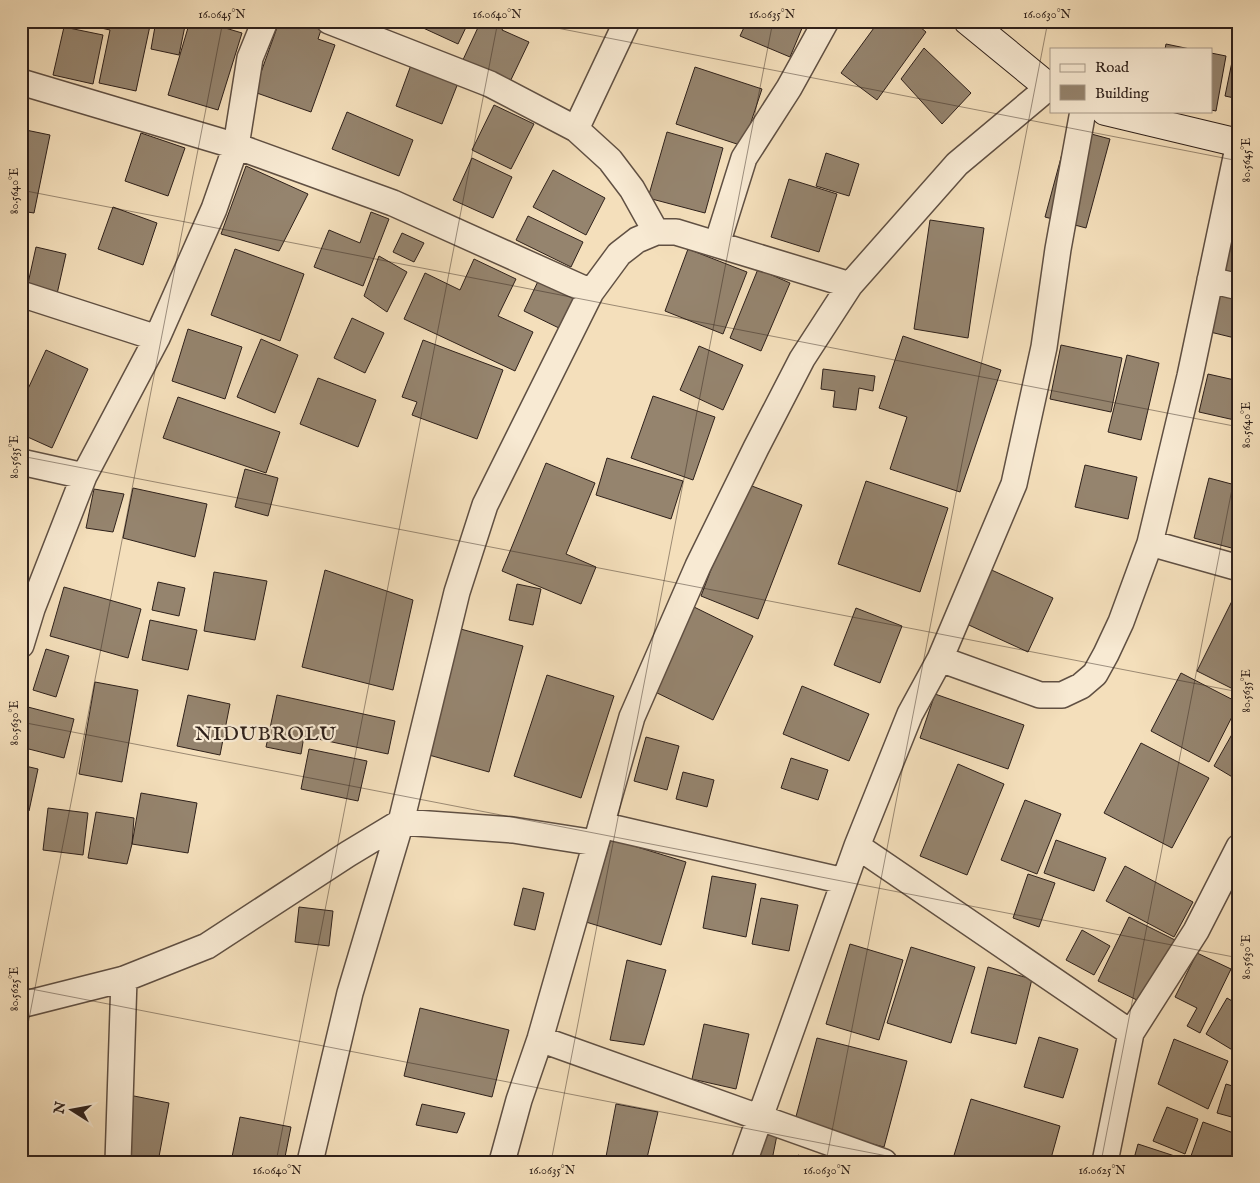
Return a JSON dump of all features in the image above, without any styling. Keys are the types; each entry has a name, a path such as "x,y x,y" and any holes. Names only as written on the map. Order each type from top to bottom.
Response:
{"main road":[{"path":"968,21 1050,88"},
{"path":"1109,112 1239,143"}],"street":[{"path":"329,21 490,84 576,129 616,167 632,189 656,232"},
{"path":"576,129 627,21"},
{"path":"717,244 744,158 789,88 826,21"},
{"path":"21,645 32,609 84,476 157,338 214,209 236,146 250,58 261,22"},
{"path":"21,82 236,146 393,203 591,292"},
{"path":"502,1162 519,1100 540,1039 632,717 698,566 802,359 850,285 957,164 1050,88"},
{"path":"744,1162 857,846 910,714 940,659 1014,484 1044,347 1058,249 1083,112"},
{"path":"940,659 1040,695 1062,695 1081,686 1095,674 1121,622 1150,543 1190,376 1239,143"},
{"path":"310,1162 350,993 401,822 458,592 485,504 591,292 619,254 637,240 656,232 676,232 850,285"},
{"path":"1210,280 1239,287"},
{"path":"21,294 157,338"},
{"path":"21,462 84,476"},
{"path":"1150,543 1239,568"},
{"path":"21,1006 124,979 207,946 348,854 401,822 599,834 844,880"},
{"path":"857,846 1131,1033"},
{"path":"1105,1162 1131,1033 1196,931 1237,853"},
{"path":"118,1162 124,979"},
{"path":"540,1039 760,1116 884,1162"}],"building":[{"path":"83,21 151,21 136,91 99,83 110,30 83,24"},
{"path":"156,21 186,21 179,55 151,49"},
{"path":"190,21 202,21 242,33 218,110 168,95"},
{"path":"292,21 314,21 323,24 318,39 335,45 311,112 254,92 279,22 290,25"},
{"path":"408,21 469,21 458,44"},
{"path":"481,21 506,21 502,30 529,42 508,86 461,64"},
{"path":"747,21 805,21 790,57 740,36"},
{"path":"879,21 913,21 926,32 877,100 841,73"},
{"path":"64,27 103,35 93,84 53,75"},
{"path":"1166,44 1185,48 1165,48"},
{"path":"924,48 971,93 942,124 901,79"},
{"path":"1234,52 1239,54 1239,99 1225,96"},
{"path":"1212,53 1226,56 1216,111 1212,110"},
{"path":"411,65 458,83 442,124 396,106"},
{"path":"695,67 762,89 743,146 676,124"},
{"path":"494,105 534,124 511,169 472,150"},
{"path":"347,112 413,140 399,176 332,149"},
{"path":"1069,128 1110,139 1086,228 1045,217"},
{"path":"21,129 50,135 34,213 21,211"},
{"path":"667,132 723,148 705,213 648,198"},
{"path":"141,133 185,148 168,196 125,181"},
{"path":"826,153 859,164 849,196 816,186"},
{"path":"472,158 512,177 493,218 453,200"},
{"path":"246,166 308,194 279,251 221,234"},
{"path":"553,170 605,198 586,235 533,207"},
{"path":"789,179 837,194 819,252 771,237"},
{"path":"1239,188 1239,276 1221,271"},
{"path":"113,207 157,223 143,265 98,249"},
{"path":"371,212 389,219 363,286 314,267 329,230 360,243"},
{"path":"528,216 583,242 571,267 516,240"},
{"path":"930,220 984,228 968,338 914,329"},
{"path":"402,233 424,243 414,262 393,252"},
{"path":"36,247 66,254 57,294 27,288"},
{"path":"235,249 304,274 280,341 211,315"},
{"path":"688,249 747,272 723,334 665,311"},
{"path":"379,256 407,272 387,312 364,296"},
{"path":"474,259 516,279 498,316 533,332 515,371 404,319 425,273 460,290"},
{"path":"758,269 790,283 761,351 730,338"},
{"path":"540,277 580,296 563,330 524,311"},
{"path":"1217,289 1239,294 1239,339 1206,331"},
{"path":"352,318 384,333 365,373 334,358"},
{"path":"188,329 242,347 225,399 172,381"},
{"path":"903,336 1001,370 960,492 890,469 907,417 879,408"},
{"path":"21,338 28,340 21,361"},
{"path":"261,339 298,355 275,413 237,397"},
{"path":"423,340 503,370 477,439 412,415 417,402 402,397"},
{"path":"1061,345 1122,358 1111,412 1050,399"},
{"path":"699,346 743,365 723,410 680,390"},
{"path":"46,350 88,369 52,448 21,434 21,404"},
{"path":"1127,355 1159,363 1141,440 1108,432"},
{"path":"823,369 875,376 873,391 859,388 856,410 833,407 835,391 821,389"},
{"path":"1208,374 1239,381 1239,421 1199,412"},
{"path":"318,378 376,400 358,447 300,424"},
{"path":"653,396 715,417 693,480 631,458"},
{"path":"178,397 280,432 266,473 163,438"},
{"path":"607,458 683,481 671,519 596,495"},
{"path":"546,463 595,483 566,554 596,567 581,604 502,571"},
{"path":"1085,465 1137,477 1128,519 1075,507"},
{"path":"245,469 278,478 268,516 235,507"},
{"path":"1209,478 1239,486 1239,550 1194,538"},
{"path":"866,481 948,508 920,592 838,564"},
{"path":"744,483 802,505 758,619 701,596"},
{"path":"133,488 207,504 195,557 123,538"},
{"path":"94,489 124,494 113,532 86,528"},
{"path":"985,567 1053,598 1028,652 960,621"},
{"path":"325,570 413,600 393,690 302,667"},
{"path":"214,572 267,581 255,640 204,631"},
{"path":"158,582 185,588 179,616 152,610"},
{"path":"517,584 541,589 533,625 509,620"},
{"path":"64,587 141,609 128,658 50,636"},
{"path":"1239,587 1239,692 1197,671"},
{"path":"692,606 753,636 713,720 651,690"},
{"path":"856,608 902,626 880,683 834,665"},
{"path":"150,620 197,630 188,670 142,660"},
{"path":"457,628 523,646 489,772 422,753"},
{"path":"46,649 69,656 56,697 33,690"},
{"path":"1181,673 1239,703 1209,762 1151,731"},
{"path":"547,675 614,696 581,798 514,776"},
{"path":"95,682 138,690 122,782 79,774"},
{"path":"802,686 869,714 849,761 783,734"},
{"path":"935,694 1024,725 1008,769 920,738"},
{"path":"188,695 230,704 220,755 177,746"},
{"path":"277,695 395,721 388,754 304,736 301,754 266,747"},
{"path":"24,706 74,719 64,758 21,747 21,718"},
{"path":"1239,722 1239,781 1214,766"},
{"path":"646,737 679,746 667,790 634,781"},
{"path":"1141,743 1209,778 1172,848 1104,813"},
{"path":"309,749 367,761 358,801 301,789"},
{"path":"791,758 828,770 818,800 781,788"},
{"path":"958,764 1004,784 967,875 920,856"},
{"path":"21,765 38,769 29,811 21,810"},
{"path":"683,772 714,780 707,807 676,799"},
{"path":"141,793 197,803 188,853 132,844"},
{"path":"1025,800 1061,814 1037,874 1001,860"},
{"path":"48,808 88,813 83,855 43,850"},
{"path":"96,812 134,818 132,844 127,864 88,858"},
{"path":"611,839 686,862 661,945 586,922"},
{"path":"1056,840 1106,858 1094,891 1044,873"},
{"path":"1125,866 1193,902 1174,937 1106,901"},
{"path":"1028,874 1055,883 1039,927 1013,918"},
{"path":"712,876 756,884 746,937 703,928"},
{"path":"523,888 544,893 535,930 514,925"},
{"path":"761,898 798,905 789,951 752,944"},
{"path":"299,907 333,911 329,946 295,942"},
{"path":"1129,917 1175,940 1145,1004 1098,981"},
{"path":"1082,930 1110,946 1094,975 1066,960"},
{"path":"850,944 903,960 879,1040 826,1024"},
{"path":"911,947 975,967 951,1043 887,1023"},
{"path":"1197,953 1231,969 1200,1033 1187,1026 1197,1008 1175,997"},
{"path":"627,960 666,970 644,1045 610,1040"},
{"path":"988,967 1032,979 1016,1044 971,1033"},
{"path":"1227,998 1239,1005 1239,1054 1206,1034"},
{"path":"420,1008 509,1030 492,1097 404,1076"},
{"path":"704,1024 749,1034 736,1089 692,1079"},
{"path":"1039,1037 1078,1049 1063,1098 1024,1087"},
{"path":"817,1038 907,1061 884,1147 794,1124"},
{"path":"1174,1039 1228,1061 1208,1109 1158,1084"},
{"path":"1226,1084 1239,1088 1239,1119 1217,1113"},
{"path":"129,1095 169,1103 158,1162 126,1162"},
{"path":"971,1099 1060,1126 1050,1162 952,1162"},
{"path":"422,1104 465,1113 457,1133 416,1125"},
{"path":"616,1104 658,1112 646,1162 605,1162"},
{"path":"1167,1107 1198,1119 1185,1154 1153,1141"},
{"path":"240,1117 291,1127 284,1162 231,1162"},
{"path":"1203,1122 1239,1135 1239,1143 1232,1162 1207,1162 1191,1156"},
{"path":"744,1127 777,1135 772,1160 738,1152"},
{"path":"1138,1144 1193,1162 1133,1162"},
{"path":"734,1151 738,1152 782,1162 731,1162"},
{"path":"798,1155 814,1162 797,1162"},
{"path":"654,1157 672,1162 653,1162"}],"district":[{"name":"NIDUBROLU","path":"266,733"}]}
